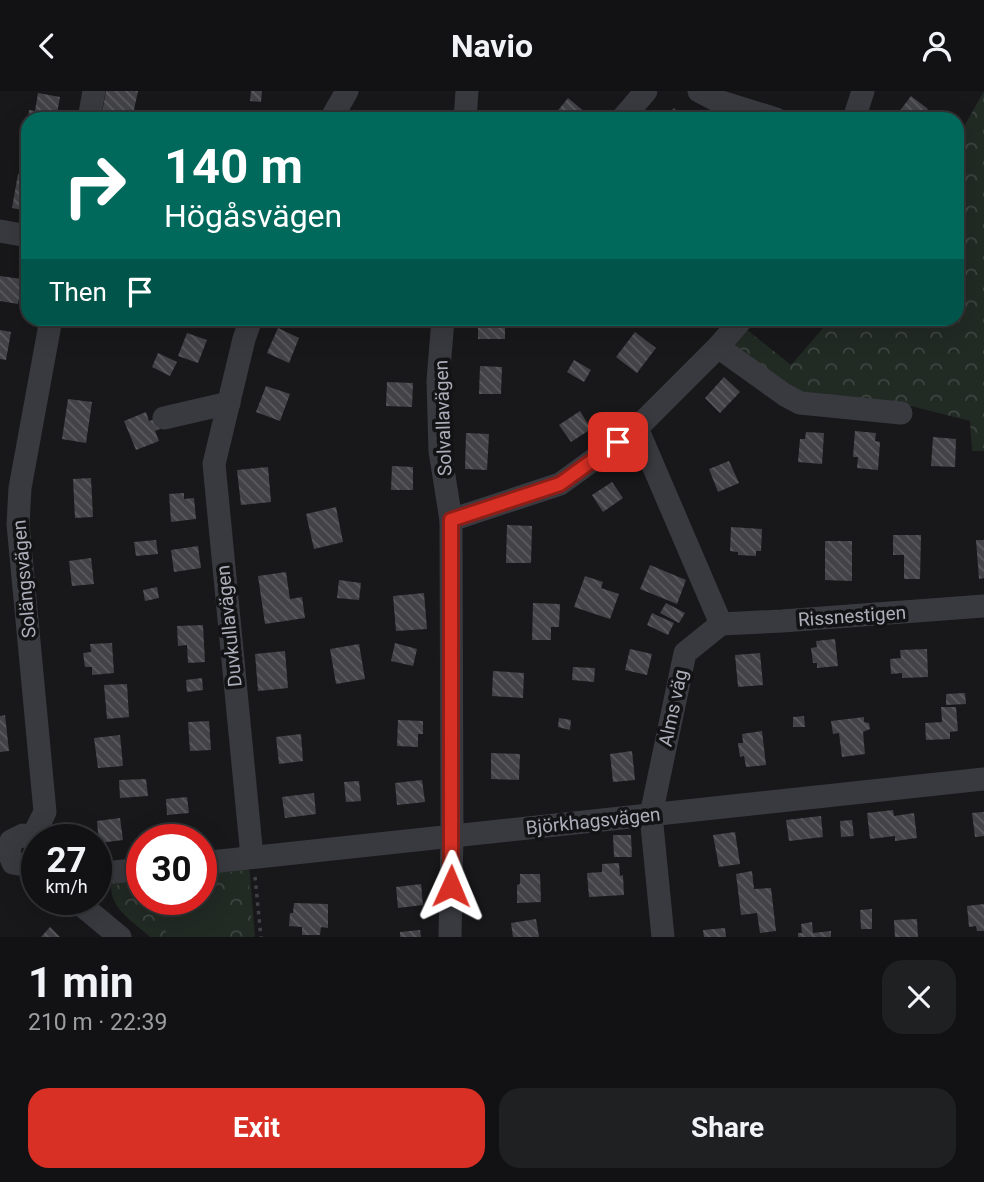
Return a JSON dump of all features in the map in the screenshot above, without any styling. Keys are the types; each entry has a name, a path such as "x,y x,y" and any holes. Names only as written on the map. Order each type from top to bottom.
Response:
{"street":[{"path":"90,112 94,91"},
{"path":"335,112 347,91"},
{"path":"466,112 467,91"},
{"path":"628,112 646,91"},
{"path":"699,91 718,101 753,112"},
{"path":"857,112 863,91"},
{"path":"0,231 21,235"},
{"name":"Solängsvägen","path":"38,824 45,812 18,524 10,487 49,326"},
{"name":"Duvkullavägen","path":"249,326 214,464 252,857"},
{"name":"Solvallavägen","path":"442,326 438,381 440,451 451,520 450,937"},
{"path":"451,520 560,484 637,428 736,326"},
{"path":"718,347 800,403 901,413"},
{"path":"164,418 229,403"},
{"path":"637,428 721,624"},
{"name":"Rissnestigen","path":"721,624 984,606"},
{"name":"Alms väg","path":"663,937 651,815 685,653 721,624"},
{"name":"Björkhagsvägen","path":"217,861 984,779"},
{"path":"93,915 120,937"}],"path":[{"path":"252,857 261,937"}],"green space":[{"path":"984,91 984,451 972,451 970,421 903,404 801,394 730,346 746,329 791,365 825,326 964,326 964,127"},
{"path":"244,868 249,870 255,937 150,937 124,915 112,894 114,882 126,881 126,915 217,915 217,871"},
{"path":"242,871 248,875 253,937 227,937 224,913 217,898 217,873"},
{"path":"126,884 126,912 116,901 117,885"},
{"path":"130,915 152,915 171,937 154,937"}],"building":[{"path":"106,91 138,91 134,112 102,112"},
{"path":"251,91 262,91 261,102 250,101"},
{"path":"38,93 60,97 57,112 29,112 35,111"},
{"path":"911,96 928,109 926,112 899,112"},
{"path":"568,98 585,112 557,112"},
{"path":"18,174 21,175 21,210 12,208"},
{"path":"0,276 21,279 18,304 0,301"},
{"path":"478,326 505,326 505,339 478,339"},
{"path":"278,328 299,338 289,363 267,353"},
{"path":"0,330 11,332 6,360 0,359"},
{"path":"635,332 656,348 637,373 616,357"},
{"path":"187,333 207,340 198,363 178,356"},
{"path":"158,353 177,362 170,376 152,367"},
{"path":"574,360 591,370 584,382 567,372"},
{"path":"480,366 502,367 501,394 479,394"},
{"path":"724,377 740,392 720,413 705,398"},
{"path":"387,382 413,383 412,407 386,406"},
{"path":"266,386 290,394 280,421 256,412"},
{"path":"68,399 92,402 86,443 62,439"},
{"path":"580,411 591,429 571,442 559,425"},
{"path":"146,412 149,421 156,419 160,429 155,431 159,441 136,450 124,421"},
{"path":"855,431 876,433 875,441 880,442 878,470 857,468 858,457 853,457"},
{"path":"806,432 824,433 822,464 798,462 800,439 805,439"},
{"path":"466,433 489,434 487,470 465,469"},
{"path":"933,437 956,439 955,467 931,466"},
{"path":"729,461 739,483 718,492 709,469"},
{"path":"392,466 413,467 413,490 391,490"},
{"path":"268,467 271,502 241,505 237,470"},
{"path":"91,478 93,517 75,518 73,479"},
{"path":"612,482 623,498 603,512 592,495"},
{"path":"184,493 184,499 194,498 196,519 171,522 169,494"},
{"path":"336,507 343,542 314,549 306,514"},
{"path":"507,525 532,526 531,563 506,563"},
{"path":"731,527 762,529 761,551 756,551 756,556 738,555 738,552 730,551"},
{"path":"893,535 921,535 920,579 904,579 904,555 893,555"},
{"path":"156,540 158,554 136,556 134,542"},
{"path":"976,540 984,540 984,578 979,579"},
{"path":"825,541 852,541 852,581 825,580"},
{"path":"198,546 201,568 174,572 171,550"},
{"path":"91,558 94,584 72,586 69,561"},
{"path":"650,565 686,580 677,604 640,589"},
{"path":"286,572 290,599 302,597 305,618 265,624 258,576"},
{"path":"585,576 603,582 601,588 619,594 610,619 574,607"},
{"path":"339,580 361,583 359,600 337,598"},
{"path":"157,587 159,598 145,601 143,590"},
{"path":"424,593 427,629 396,631 393,596"},
{"path":"533,603 560,604 559,627 551,627 551,640 532,640"},
{"path":"666,603 685,613 679,623 660,613"},
{"path":"652,613 674,623 668,635 647,625"},
{"path":"203,625 205,662 188,663 187,645 178,646 177,626"},
{"path":"835,639 838,666 817,668 817,663 813,663 811,648 817,647 816,641"},
{"path":"112,643 114,673 92,675 92,667 85,667 83,653 91,652 90,644"},
{"path":"395,643 417,649 413,666 391,661"},
{"path":"359,644 365,679 336,684 330,649"},
{"path":"630,649 652,654 647,675 625,670"},
{"path":"927,649 928,677 902,678 902,673 891,674 890,659 901,658 900,650"},
{"path":"285,651 288,688 258,691 255,654"},
{"path":"760,653 763,685 738,687 735,655"},
{"path":"573,667 595,668 594,682 572,680"},
{"path":"493,671 524,673 523,698 492,696"},
{"path":"202,678 203,690 187,692 186,680"},
{"path":"127,684 129,717 107,719 104,685"},
{"path":"965,693 966,704 946,705 946,694"},
{"path":"941,707 956,707 958,731 950,732 950,739 926,740 925,723 942,722"},
{"path":"5,715 9,751 0,752 0,716"},
{"path":"804,716 805,727 793,727 793,717"},
{"path":"864,717 864,722 869,723 870,729 863,732 865,754 842,757 839,733 833,734 831,721"},
{"path":"559,718 571,720 570,730 558,727"},
{"path":"398,720 423,721 423,734 418,734 418,747 397,746"},
{"path":"209,721 211,750 190,751 188,722"},
{"path":"762,731 766,765 746,767 744,756 740,757 738,743 743,743 742,734"},
{"path":"301,734 303,761 279,764 276,737"},
{"path":"120,735 123,766 98,768 94,738"},
{"path":"632,751 635,780 613,782 610,754"},
{"path":"491,753 520,754 519,780 491,779"},
{"path":"146,779 148,796 120,798 119,780"},
{"path":"422,780 425,802 397,805 395,783"},
{"path":"359,781 361,801 346,802 344,782"},
{"path":"314,793 316,814 285,818 282,797"},
{"path":"187,797 189,813 167,815 166,799"},
{"path":"893,810 894,816 914,813 917,838 895,841 895,836 870,839 867,813"},
{"path":"984,812 984,836 975,837 972,813"},
{"path":"821,816 823,837 789,841 786,820"},
{"path":"120,818 123,840 112,841 112,824 97,824 97,821"},
{"path":"852,820 854,836 841,837 840,821"},
{"path":"735,832 740,864 719,867 713,835"},
{"path":"613,835 631,835 632,857 614,857"},
{"path":"619,863 624,895 589,897 587,873 602,872 602,864"},
{"path":"752,871 754,889 771,888 776,931 760,933 757,913 741,915 736,874"},
{"path":"520,874 540,874 541,902 517,903"},
{"path":"421,884 423,905 398,908 396,887"},
{"path":"294,903 328,904 328,928 321,927 320,935 302,935 302,927 289,926"},
{"path":"984,904 984,931 977,931 976,926 969,927 967,906"},
{"path":"872,909 872,929 861,929 860,910"},
{"path":"536,919 539,937 513,937 511,923"},
{"path":"917,919 918,937 895,937 894,920"},
{"path":"812,922 813,933 831,931 831,937 798,937 798,933 802,933 801,924"},
{"path":"50,927 60,937 41,937"},
{"path":"725,928 726,937 704,937 703,930"},
{"path":"420,930 421,937 400,937 400,932"}],"route":[{"path":"451,886 451,520 560,484 618,442"}]}
